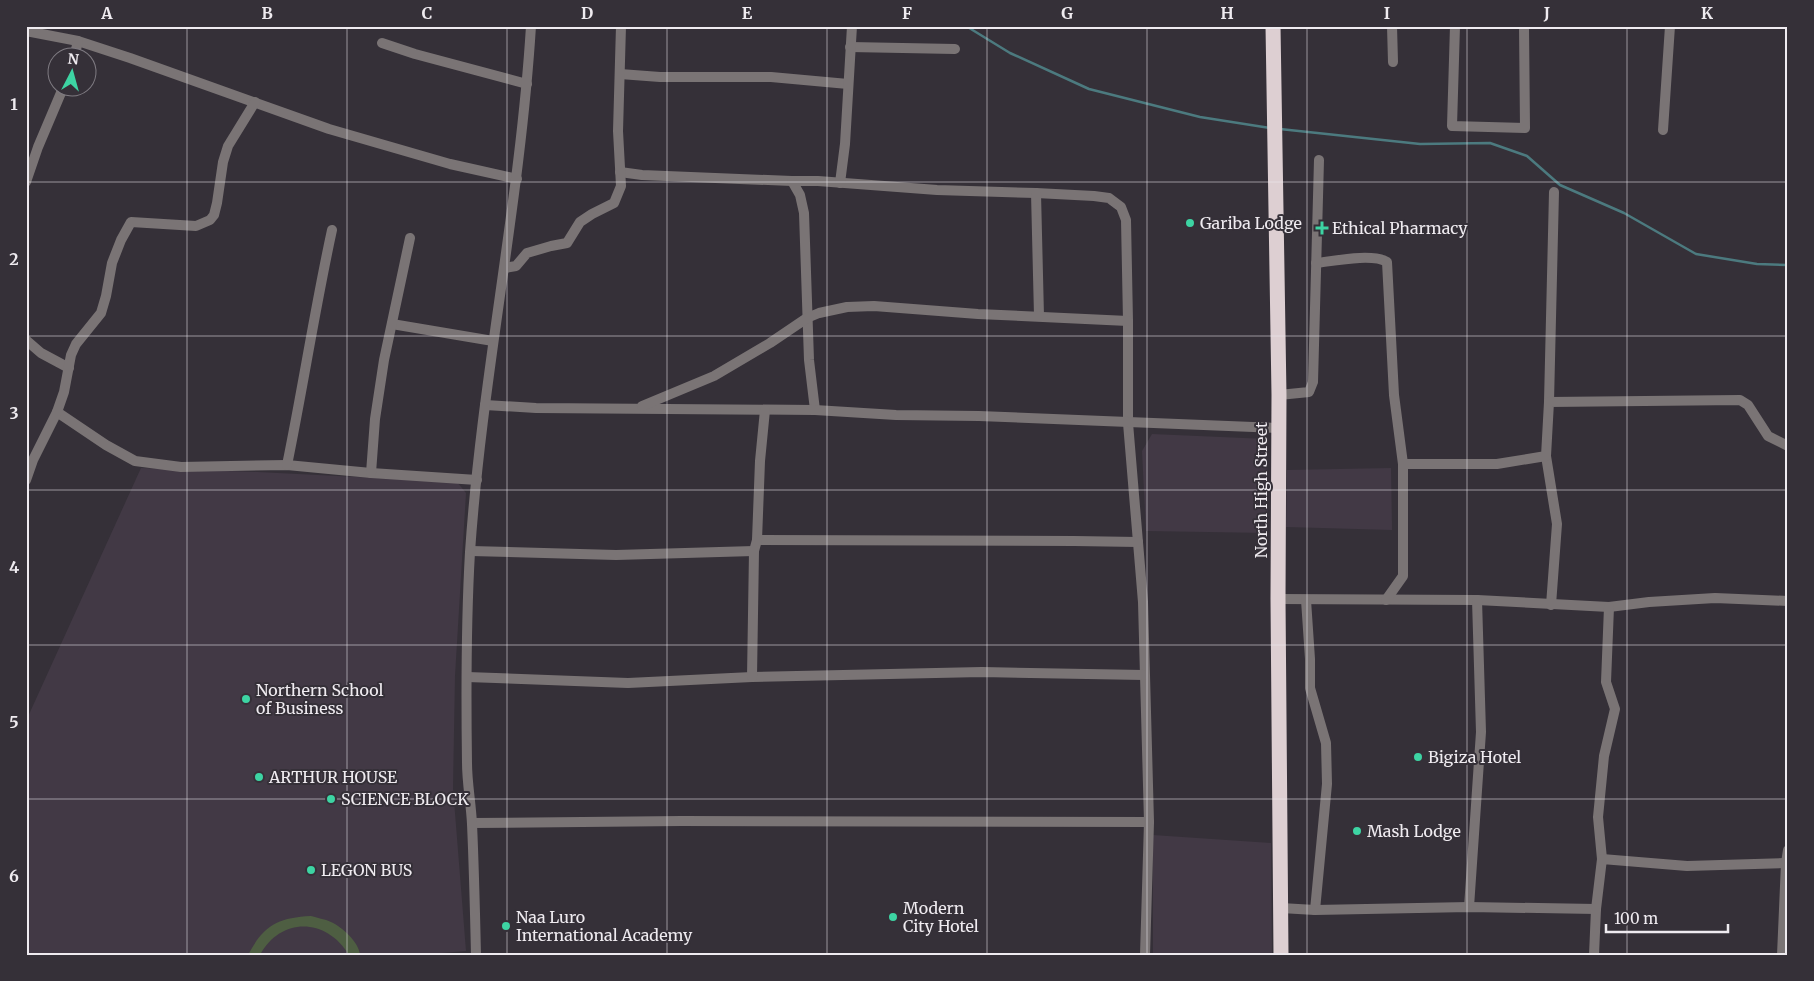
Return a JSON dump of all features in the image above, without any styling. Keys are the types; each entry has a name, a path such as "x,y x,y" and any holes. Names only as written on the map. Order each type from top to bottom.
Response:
{"highway":[{"name":"North High Street","path":"1273,26 1279,395 1278,599 1281,955"}],"street":[{"path":"476,955 472,823 467,765 467,640 470,551 493,341 517,179 531,26"},
{"path":"504,268 516,266 527,253 567,243 580,222 614,203 621,186 618,131 621,26"},
{"path":"840,182 845,144 852,26"},
{"path":"1392,26 1393,62"},
{"path":"1455,26 1452,126 1525,128 1524,26"},
{"path":"1663,130 1670,26"},
{"path":"26,31 40,30 78,41 339,132 450,164 517,179"},
{"path":"76,48 78,41"},
{"path":"382,43 415,54 527,84"},
{"path":"850,47 955,49"},
{"path":"620,74 660,77 771,76 848,84"},
{"path":"26,182 59,98"},
{"path":"26,480 49,426 58,412 76,344 101,313 112,263 126,230 131,222 196,226 210,220 217,204 223,162 228,146 255,102"},
{"path":"1279,395 1309,392 1313,382 1319,160"},
{"path":"620,172 642,175 840,182 937,190 1036,192 1109,198 1121,207 1126,220 1128,423 1142,602 1149,822 1145,955"},
{"path":"792,181 800,195 804,213 807,318 815,410"},
{"path":"1036,192 1039,316"},
{"path":"1551,605 1557,524 1546,456 1554,192"},
{"path":"287,465 303,385 317,298 332,230"},
{"path":"371,473 384,360 410,238"},
{"path":"1316,263 1366,258 1382,258 1386,262 1394,395 1403,464 1403,576 1386,600"},
{"path":"637,408 714,376 770,343 807,318 819,313 847,307 874,306 978,314 1128,321"},
{"path":"392,324 493,341"},
{"path":"26,340 41,353 69,368"},
{"path":"1549,402 1740,400 1748,405 1768,436 1788,446"},
{"path":"485,405 536,408 815,410 896,415 979,416 1278,428"},
{"path":"752,678 754,551 757,540 760,461 765,410"},
{"path":"58,412 106,445 135,461 181,467 287,465 478,480"},
{"path":"1403,464 1497,464 1546,456"},
{"path":"757,540 1138,542"},
{"path":"470,551 616,555 754,551"},
{"path":"1278,599 1477,600 1609,607 1649,602 1715,598 1788,601"},
{"path":"1306,600 1310,688 1326,743 1328,784 1315,910"},
{"path":"1469,907 1481,732 1477,600"},
{"path":"1594,955 1596,909 1602,859 1598,817 1604,756 1615,709 1606,682 1609,607"},
{"path":"467,677 628,683 982,672 1144,674"},
{"path":"472,823 672,821 1149,822"},
{"path":"1782,955 1788,850"},
{"path":"1602,859 1687,866 1786,863"},
{"path":"1281,908 1315,910 1469,907 1596,909"}],"shaded area":[{"path":"1152,434 1267,439 1268,533 1146,531 1142,451"},
{"name":"Northern School of Business","path":"141,468 457,482 466,493 455,676 453,788 466,951 419,955 26,955 26,721"},
{"path":"1391,468 1392,530 1286,527 1287,470"},
{"path":"1153,835 1271,843 1272,955 1153,955"}],"green space":[{"path":"311,916 329,921 340,927 357,945 360,955 349,955 340,943 329,934 317,928 304,926 280,933 269,942 260,955 248,955 260,937 273,925 280,921"}],"waterway":[{"path":"966,26 1010,53 1089,89 1200,117 1270,128"},
{"path":"1280,129 1420,144 1490,143 1527,156 1560,185 1624,213 1696,254 1757,264 1788,265"}],"place":[{"name":"Gariba Lodge","path":"1190,223"},
{"name":"Ethical Pharmacy","path":"1322,228"},
{"name":"Northern School of Business","path":"246,699"},
{"name":"Bigiza Hotel","path":"1418,757"},
{"name":"ARTHUR HOUSE","path":"259,777"},
{"name":"SCIENCE BLOCK","path":"331,799"},
{"name":"Mash Lodge","path":"1357,831"},
{"name":"LEGON BUS","path":"311,870"},
{"name":"Modern City Hotel","path":"893,917"},
{"name":"Naa Luro International Academy","path":"506,926"}]}
